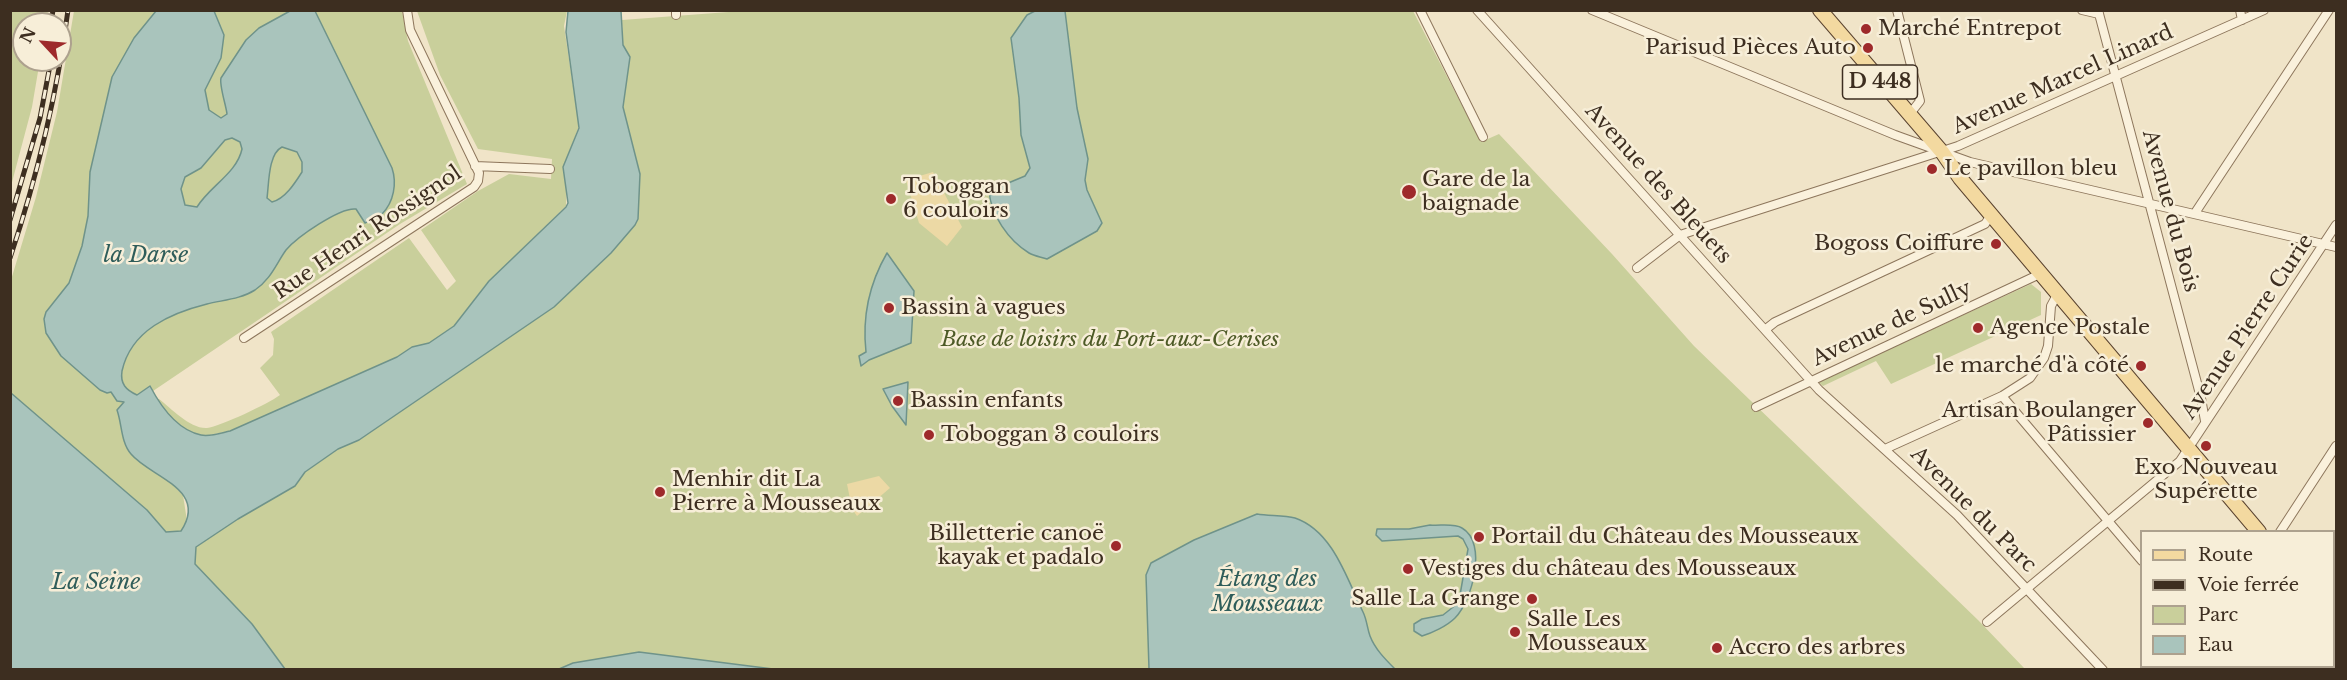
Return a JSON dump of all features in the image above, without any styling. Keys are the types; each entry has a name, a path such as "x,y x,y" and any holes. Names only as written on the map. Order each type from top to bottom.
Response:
{"main road":[{"name":"D 448","path":"1820,10 2258,530"}],"street":[{"name":"Rue Henri Rossignol","path":"244,338 474,187 478,181 479,173 410,30 407,10"},
{"path":"1420,10 1483,137"},
{"name":"Avenue des Bleuets","path":"1477,10 1812,382"},
{"path":"1592,10 1895,135 1970,162 2337,247"},
{"path":"1897,10 1920,101 1909,115"},
{"path":"2082,10 2098,12"},
{"path":"2240,10 2242,20"},
{"name":"Avenue Marcel Linard","path":"1637,268 1680,235 1942,152 2264,10"},
{"path":"2195,213 2329,10"},
{"name":"Avenue du Bois","path":"2098,12 2201,398 2205,421"},
{"path":"475,166 550,169"},
{"path":"1766,329 1775,322 1985,224 1992,214"},
{"name":"Avenue Pierre Curie","path":"1987,622 2180,461 2337,225"},
{"name":"Avenue de Sully","path":"1756,407 2042,273"},
{"path":"1885,449 2002,396 2030,378 2044,358 2048,346 2051,306 2058,293"},
{"name":"Avenue du Parc","path":"1812,382 1957,515 2103,669"},
{"path":"2002,396 2140,559"},
{"path":"2281,530 2337,446"}],"green space":[{"path":"11,10 48,11 12,12 12,72 38,72 32,107 11,186"},
{"name":"Base de loisirs du Port-aux-Cerises","path":"755,10 1413,11 1481,142 1499,134 1612,254 1694,346 1978,620 2025,669 285,669 252,624 195,564 196,547 238,519 295,486 305,472 338,449 359,440 554,307 611,253 638,219 640,174 623,107 630,57 623,45 622,20"},
{"path":"74,11 402,11 408,41 467,184 400,224 119,414 165,477 183,495 187,521 181,531 166,533 147,510 11,394 11,280 36,197 57,112 64,72 72,72"},
{"path":"417,11 567,11 564,26 579,126 568,155 566,206 486,284 454,326 430,343 230,431 199,437 177,424 154,402 159,399 188,422 207,428 233,419 274,399 280,395 260,368 273,355 274,339 271,332 409,238 447,290 456,281 421,230 478,191 509,174 551,179 552,159 478,149 440,75"},
{"path":"2031,284 2041,292 2041,315 1891,384 1876,361 1823,386 1818,382"}],"sand":[{"path":"933,172 962,227 947,246 919,223 906,180"},
{"path":"879,476 890,488 857,516 852,509 847,484"}],"water":[{"name":"la Darse","path":"156,11 214,11 224,35 221,58 205,90 209,110 221,118 227,114 221,78 246,40 259,28 290,11 315,11 392,168 394,186 392,198 380,215 365,223 356,209 330,218 292,244 261,286 255,290 238,297 180,312 154,325 134,344 122,371 125,386 137,395 150,386 170,416 184,428 208,436 230,431 397,357 412,347 429,343 454,326 489,281 568,203 563,167 579,128 566,32 568,11 621,11 623,45 630,57 623,107 640,174 638,219 635,225 611,253 554,307 359,440 338,449 305,472 295,486 238,519 196,547 195,564 252,624 285,669 11,669 11,393 147,510 166,532 181,531 188,517 188,504 174,485 140,462 128,450 123,439 117,410 124,402 117,401 111,392 100,390 61,356 46,333 44,319 46,312 69,283 82,246 88,216 90,172 112,77 134,38","holes":["232,138 240,142 242,149 235,165 197,207 185,205 181,189 185,177 201,168 225,140","282,147 297,152 302,162 302,172 293,186 272,202 267,198 270,170 274,156"]},
{"path":"1035,11 1065,11 1077,108 1088,159 1085,180 1087,190 1102,223 1097,231 1047,259 1035,256 1021,248 1008,234 993,209 989,191 1025,176 1030,168 1021,135 1019,98 1011,38 1027,15"},
{"name":"Bassin à vagues","path":"887,253 914,291 911,343 869,360 861,366 859,356 866,352 865,326 868,301 871,288"},
{"name":"Bassin enfants","path":"908,382 906,425 883,389"},
{"name":"Étang des Mousseaux","path":"1257,514 1295,518 1308,524 1329,545 1364,615 1372,641 1395,669 1149,669 1146,575 1151,563 1194,540"},
{"path":"1430,525 1451,525 1462,528 1470,535 1476,559 1472,586 1461,610 1448,624 1422,636 1414,631 1414,624 1422,619 1443,615 1457,604 1468,549 1463,539 1458,536 1382,541 1376,535 1377,529 1409,529"},
{"path":"639,652 773,669 559,669 573,663"}],"railway":[{"path":"10,258 45,136 68,10"},
{"path":"10,220 40,118 49,72"}],"place":[{"name":"Marché Entrepot","path":"1866,29"},
{"name":"Parisud Pièces Auto","path":"1868,48"},
{"name":"Le pavillon bleu","path":"1932,169"},
{"name":"Gare de la baignade","path":"1409,192"},
{"name":"Toboggan 6 couloirs","path":"891,199"},
{"name":"Bogoss Coiffure","path":"1996,244"},
{"name":"Bassin à vagues","path":"889,308"},
{"name":"Agence Postale","path":"1978,328"},
{"name":"le marché d'à côté","path":"2141,366"},
{"name":"Bassin enfants","path":"898,401"},
{"name":"Artisan Boulanger Pâtissier","path":"2148,423"},
{"name":"Toboggan 3 couloirs","path":"929,435"},
{"name":"Exo Nouveau Supérette","path":"2206,446"},
{"name":"Menhir dit La Pierre à Mousseaux","path":"660,492"},
{"name":"Portail du Château des Mousseaux","path":"1479,537"},
{"name":"Billetterie canoë kayak et padalo","path":"1116,546"},
{"name":"Vestiges du château des Mousseaux","path":"1408,569"},
{"name":"Salle La Grange","path":"1532,599"},
{"name":"Salle Les Mousseaux","path":"1515,632"},
{"name":"Accro des arbres","path":"1717,648"}],"water label":[{"name":"La Seine","path":"96,583"}]}
